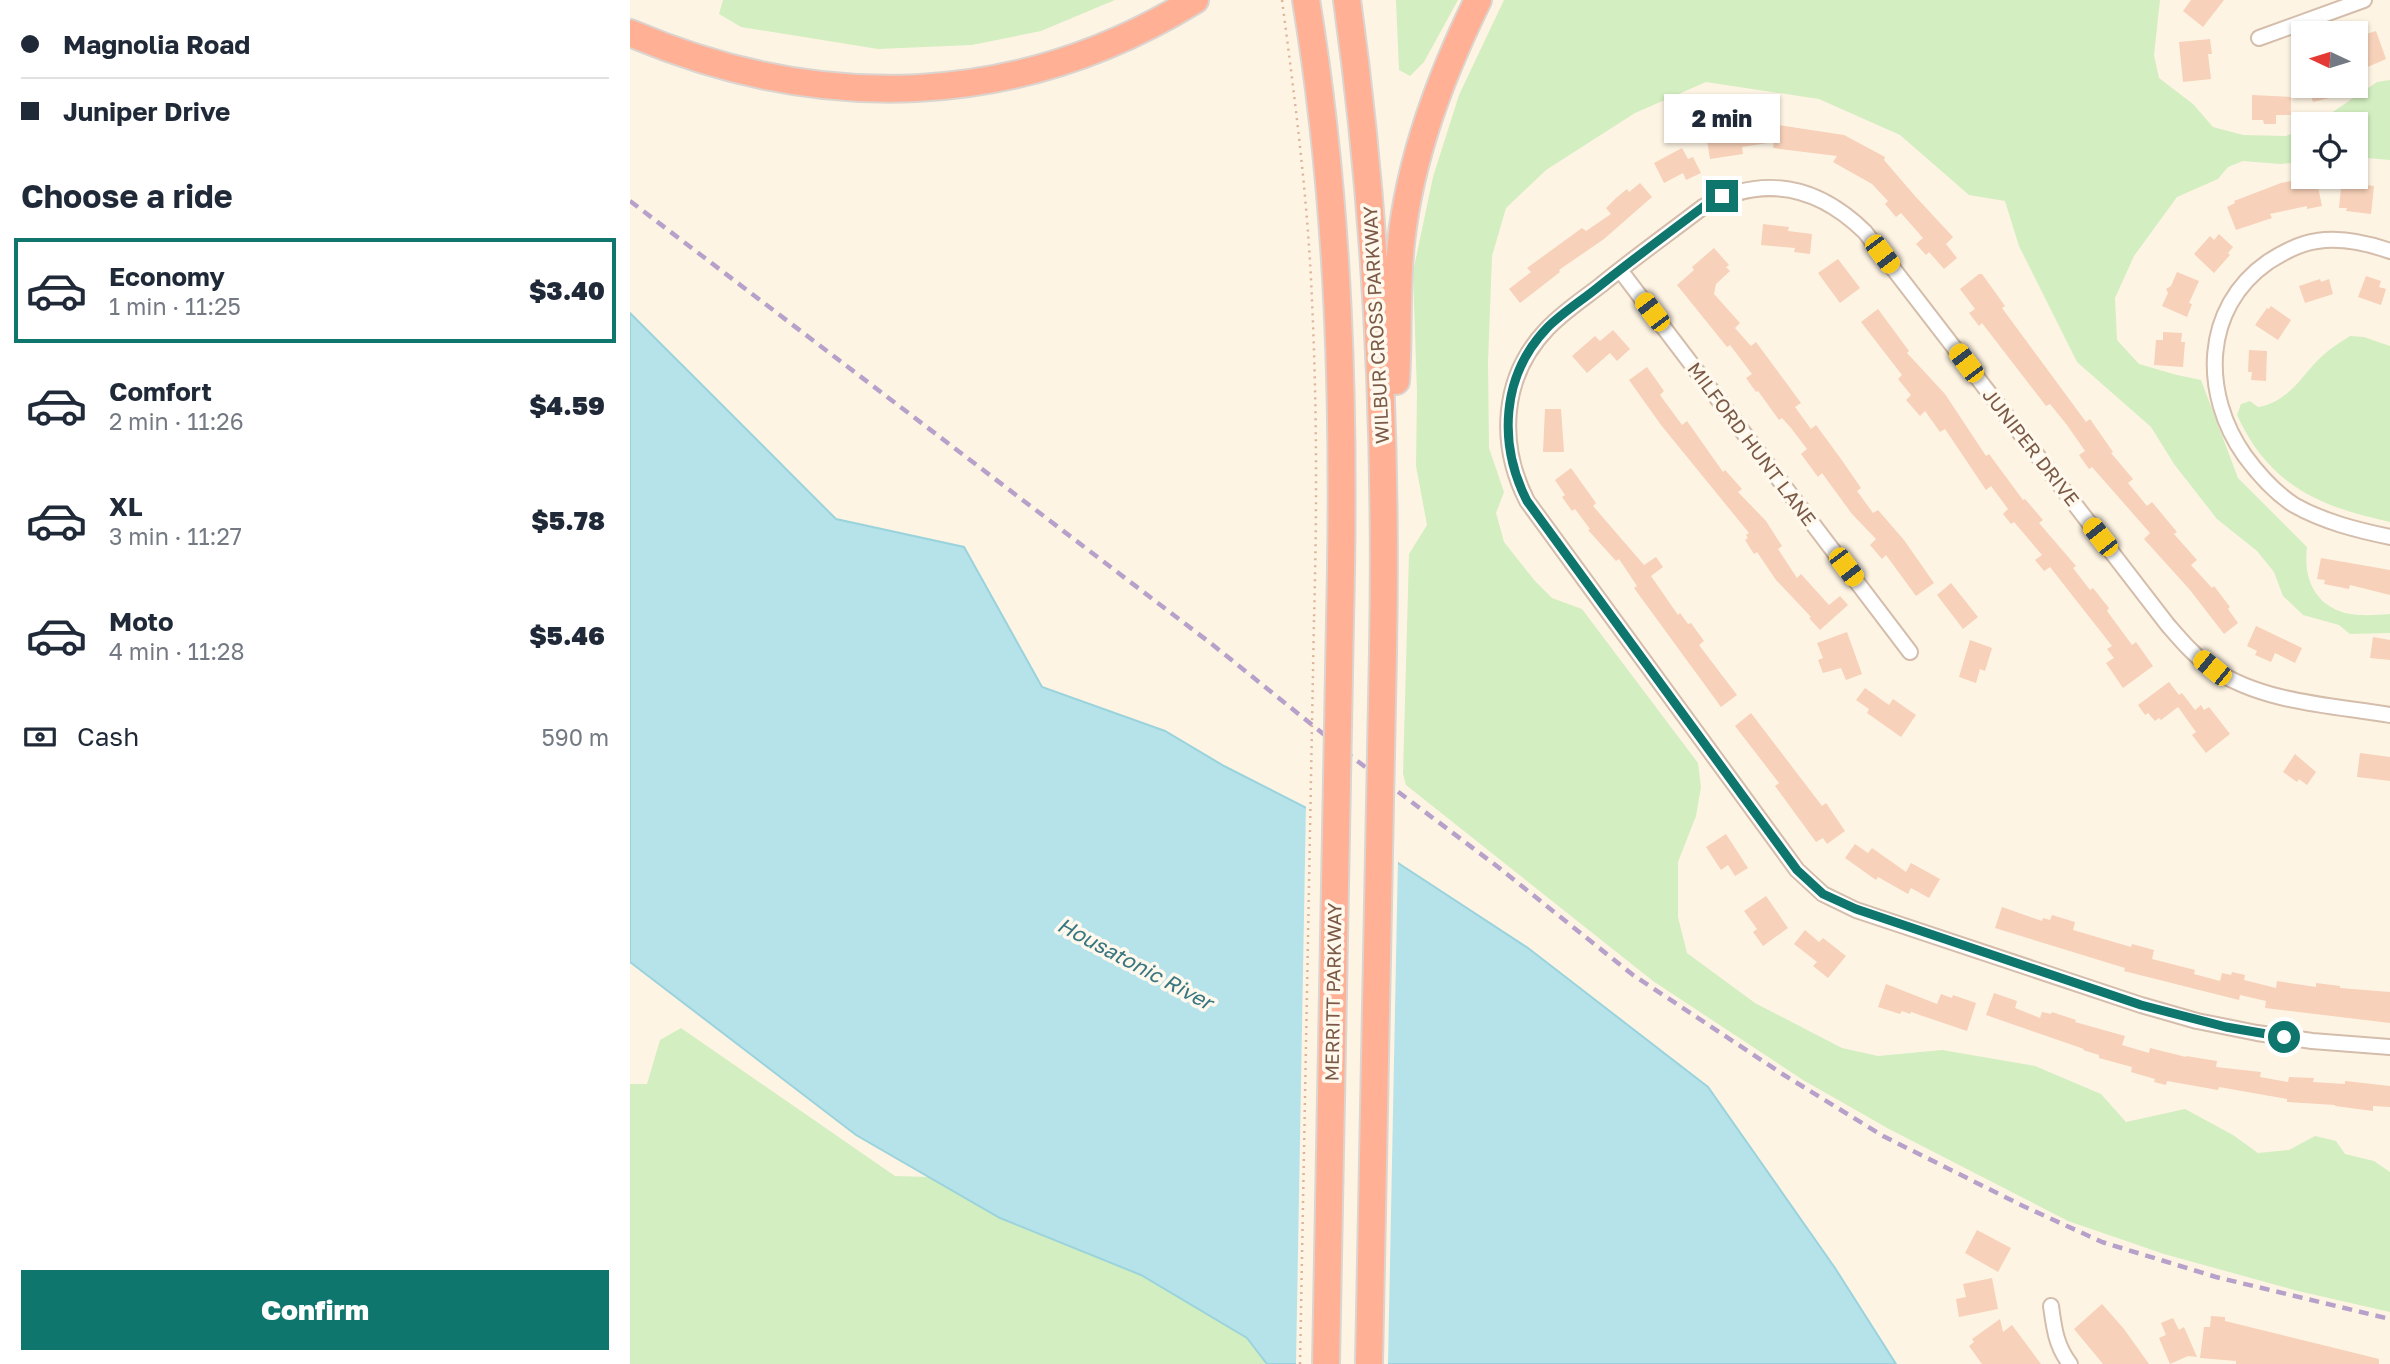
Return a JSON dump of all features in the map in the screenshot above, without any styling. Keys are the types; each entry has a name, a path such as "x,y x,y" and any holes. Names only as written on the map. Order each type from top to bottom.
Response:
{"highway":[{"path":"630,15 702,42 788,65 846,72 904,74 964,66 1036,51 1084,36 1162,0"},
{"path":"630,33 697,58 785,80 845,88 925,88 1000,77 1060,62 1145,28 1195,0"},
{"name":"WILBUR CROSS PARKWAY","path":"1307,0 1326,150 1338,310 1342,421 1327,620"},
{"name":"WILBUR CROSS PARKWAY","path":"1347,0 1365,146 1374,255 1385,526 1370,1364"},
{"path":"1385,526 1396,373 1399,262 1405,214 1418,153 1440,85 1478,0"},
{"name":"MERRITT PARKWAY","path":"1326,1364 1327,620"}],"street":[{"path":"2259,38 2364,0"},
{"name":"JUNIPER DRIVE","path":"2390,715 2262,692 2227,677 2197,656 2167,624 1866,232 1834,206 1802,192 1783,188 1741,191 1722,196 1703,207 1549,326 1526,355 1518,372 1509,408 1508,444 1513,466 1527,501 1809,883 1823,894 1856,909 2141,1005 2197,1021 2341,1045 2390,1047"},
{"path":"2390,251 2358,242 2316,241 2274,258 2240,286 2228,306 2215,348 2214,370 2222,413 2231,432 2265,481 2294,505 2315,515 2355,530 2390,537"},
{"name":"MILFORD HUNT LANE","path":"1620,270 1910,652"},
{"path":"2051,1306 2055,1338 2061,1353 2070,1364"}],"path":[{"path":"1282,0 1298,130 1312,299 1327,620 1300,1364"}],"green space":[{"path":"723,0 1115,0 1041,31 972,45 878,49 741,27 719,14"},
{"path":"1396,0 1458,0 1424,62 1410,76 1399,70"},
{"path":"1504,0 2160,0 2154,55 2159,78 2193,104 2213,127 2243,135 2291,134 2291,163 2243,161 2228,167 2218,179 2177,197 2134,256 2115,298 2117,340 2139,364 2201,380 2238,478 2307,547 2307,570 2314,590 2328,605 2350,614 2390,614 2390,633 2350,634 2339,625 2303,615 2283,596 2274,572 2257,551 2217,519 2174,464 2151,427 2077,362 2019,246 2005,201 1969,195 1900,135 1819,99 1706,82 1635,113 1546,170 1506,208 1492,256 1488,362 1489,448 1504,492 1496,513 1504,542 1552,598 1582,609 1698,763 1701,787 1696,816 1678,862 1678,917 1687,953 1755,1003 1842,1048 1878,1056 1942,1050 2035,1066 2101,1094 2126,1122 2185,1109 2233,1135 2258,1153 2289,1150 2315,1136 2336,1141 2345,1154 2374,1161 2390,1172 2390,1312 2298,1291 2164,1254 2068,1221 1889,1129 1803,1080 1653,981 1406,785 1403,774 1409,554 1427,525 1416,466 1417,392 1413,272 1433,177 1459,95"},
{"path":"2390,80 2390,160 2368,158 2368,112 2333,112 2353,98 2368,98 2368,88 2377,82"},
{"path":"2350,336 2364,337 2390,346 2390,522 2340,508 2298,489 2264,459 2237,415 2241,404 2250,401 2258,407 2277,401 2322,356"},
{"path":"681,1028 895,1176 929,1177 1000,1218 1141,1275 1247,1338 1267,1364 630,1364 630,1084 647,1084 660,1040"}],"water":[{"name":"Housatonic River","path":"630,313 836,519 964,547 1042,687 1165,731 1224,766 1340,825 1528,948 1708,1087 1835,1268 1896,1364 1267,1364 1247,1338 1141,1275 1000,1218 856,1135 630,962"}],"pier":[{"path":"1306,804 1342,822 1398,858 1388,1364 1296,1364"}],"building":[{"path":"2191,0 2224,0 2203,27 2183,11"},
{"path":"2376,31 2386,59 2368,67 2368,33"},
{"path":"2210,39 2212,54 2208,54 2211,79 2183,82 2179,42"},
{"path":"2252,95 2291,97 2291,115 2276,115 2276,124 2252,120"},
{"path":"2312,98 2329,98 2313,102"},
{"path":"1764,123 1844,135 1885,157 1884,160 1953,237 1946,244 1957,258 1944,269 1929,252 1926,255 1916,244 1923,238 1901,213 1896,217 1885,204 1888,201 1872,184 1833,162 1837,156 1773,148 1774,142 1742,147 1743,154 1710,159 1706,134"},
{"path":"1682,148 1688,159 1693,157 1701,173 1686,180 1683,173 1664,183 1654,163"},
{"path":"2291,181 2291,189 2318,189 2322,206 2307,209 2307,206 2270,214 2272,218 2236,230 2227,207 2235,203 2234,201"},
{"path":"1640,183 1652,197 1604,239 1559,270 1560,272 1520,303 1509,289 1531,272 1527,268 1582,228 1586,231 1611,214 1606,208 1627,189 1629,192"},
{"path":"2368,185 2374,186 2371,214 2339,208 2341,189 2368,189"},
{"path":"1763,224 1789,227 1788,231 1812,234 1810,254 1794,252 1795,248 1761,245"},
{"path":"2219,234 2233,247 2228,253 2230,255 2214,273 2194,254 2210,236 2214,240"},
{"path":"1714,248 1729,265 1726,267 1730,271 1716,284 1714,294 1740,323 1735,328 1751,346 1756,342 1801,403 1795,407 1811,429 1816,425 1861,488 1857,491 1873,513 1878,510 1904,540 1934,583 1916,596 1886,555 1882,559 1870,545 1876,539 1852,514 1822,473 1818,477 1801,454 1807,449 1782,418 1779,420 1758,391 1756,392 1746,378 1752,374 1730,345 1727,347 1677,285 1694,270 1692,267"},
{"path":"1838,259 1860,288 1840,303 1818,273"},
{"path":"2177,272 2199,281 2189,303 2192,304 2187,317 2162,306 2168,293 2166,289 2171,286"},
{"path":"1982,274 2005,306 2002,308 2086,422 2090,419 2113,452 2111,453 2133,479 2128,483 2147,506 2152,502 2177,532 2174,534 2197,560 2191,565 2212,588 2214,586 2230,607 2228,609 2238,623 2224,634 2190,590 2144,539 2150,533 2092,467 2089,469 2079,455 2085,451 2067,425 2050,404 2046,406 1982,323 1979,326 1969,313 1975,309 1960,289"},
{"path":"2366,276 2381,281 2379,287 2386,289 2381,305 2358,297"},
{"path":"2320,279 2321,282 2329,279 2333,294 2305,303 2299,286"},
{"path":"2271,306 2291,320 2278,340 2255,325"},
{"path":"1878,309 1909,351 1907,353 1945,394 1986,456 1989,454 2023,500 2025,499 2043,520 2039,523 2076,566 2073,568 2090,590 2093,588 2109,608 2107,611 2132,645 2136,642 2153,666 2123,688 2106,663 2114,658 2107,649 2112,646 2050,567 2044,571 2035,560 2042,555 2014,522 2011,524 2003,514 2008,509 1991,486 1986,490 1945,429 1940,432 1925,411 1920,416 1906,400 1911,395 1898,379 1902,375 1861,322"},
{"path":"1613,330 1630,349 1617,361 1610,353 1587,373 1572,356 1595,336 1600,341"},
{"path":"2163,332 2182,333 2181,342 2185,342 2183,367 2154,365 2156,340 2163,340"},
{"path":"2249,350 2267,351 2266,381 2251,380 2252,372 2248,372"},
{"path":"1647,367 1664,391 1660,395 1682,425 1687,421 1723,472 1725,470 1742,489 1738,492 1766,521 1782,546 1778,549 1797,578 1801,574 1829,605 1840,596 1848,605 1820,630 1776,580 1757,552 1754,554 1745,540 1749,533 1661,425 1629,380"},
{"path":"1545,409 1561,409 1564,452 1543,452"},
{"path":"1571,468 1596,503 1593,506 1644,565 1656,557 1663,567 1651,576 1678,615 1680,613 1688,624 1691,623 1704,641 1699,645 1737,695 1721,707 1634,588 1637,586 1619,559 1616,561 1588,530 1590,529 1575,509 1572,511 1562,497 1565,495 1555,480"},
{"path":"2321,558 2390,570 2390,595 2350,585 2349,589 2324,584 2325,580 2317,579"},
{"path":"1951,583 1978,617 1963,629 1937,595"},
{"path":"2256,626 2302,648 2295,663 2275,653 2271,662 2255,655 2257,651 2247,646"},
{"path":"1847,632 1862,674 1846,680 1841,668 1823,673 1818,660 1823,658 1817,643"},
{"path":"2373,637 2390,640 2390,660 2370,658"},
{"path":"1970,640 1992,648 1985,671 1980,669 1976,683 1959,677"},
{"path":"2169,682 2195,710 2201,705 2204,710 2209,707 2230,734 2206,753 2192,735 2196,732 2178,707 2161,720 2159,718 2155,721 2148,713 2145,715 2138,705"},
{"path":"1865,688 1889,705 1893,699 1916,715 1901,737 1867,713 1869,709 1856,700"},
{"path":"1751,713 1822,806 1826,803 1845,831 1827,844 1823,838 1816,842 1775,786 1779,783 1735,726"},
{"path":"2360,753 2390,757 2390,781 2357,777"},
{"path":"2295,754 2316,772 2307,785 2299,779 2297,782 2283,772"},
{"path":"1726,834 1748,868 1735,876 1728,865 1721,870 1706,847"},
{"path":"1855,844 1868,853 1872,848 1906,872 1911,863 1940,879 1929,898 1911,888 1908,894 1878,877 1876,880 1845,858"},
{"path":"1766,896 1788,928 1763,946 1753,932 1757,929 1744,911"},
{"path":"2002,907 2042,921 2043,918 2050,920 2052,915 2075,922 2073,930 2131,947 2132,944 2154,950 2152,959 2195,970 2194,974 2220,981 2222,973 2231,975 2232,972 2245,975 2244,980 2276,988 2277,981 2316,987 2316,983 2390,992 2390,1023 2265,1008 2266,1001 2240,995 2239,1000 2124,971 2125,968 1995,928"},
{"path":"1805,930 1819,942 1823,938 1846,956 1828,978 1813,966 1817,962 1794,944"},
{"path":"1886,984 1937,1004 1941,994 1976,1003 1967,1031 1911,1012 1902,1011 1900,1014 1878,1007"},
{"path":"1994,993 2017,1001 2015,1008 2040,1018 2042,1012 2052,1012 2076,1020 2075,1022 2125,1036 2122,1045 2149,1053 2150,1048 2217,1061 2216,1067 2261,1072 2260,1077 2288,1082 2289,1077 2314,1078 2313,1082 2345,1084 2345,1081 2390,1086 2390,1107 2373,1106 2373,1111 2287,1102 2287,1099 2219,1087 2218,1090 2167,1081 2166,1085 2154,1082 2155,1079 2131,1072 2132,1067 2099,1058 2099,1055 2084,1049 1986,1015"},
{"path":"1977,1230 2011,1248 1998,1272 1965,1253"},
{"path":"1992,1278 1998,1309 1959,1317 1956,1299 1966,1297 1963,1284"},
{"path":"2102,1304 2149,1364 2103,1364 2074,1329"},
{"path":"2211,1316 2225,1317 2225,1321 2379,1359 2379,1364 2236,1364 2236,1361 2200,1358 2204,1327 2210,1327"},
{"path":"2173,1318 2179,1330 2184,1327 2197,1357 2188,1356 2170,1364 2159,1338 2166,1335 2161,1323"},
{"path":"2000,1319 2003,1332 2012,1325 2041,1364 1982,1364 1969,1346 1974,1342 1972,1339"}],"railway":[{"path":"630,201 1213,645 1352,757 1498,867 1633,975 1784,1075 1883,1136 2102,1242 2216,1277 2390,1319"}],"route":[{"path":"1722,196 1703,207 1549,326 1526,355 1512,390 1507,426 1513,466 1527,501 1797,870 1823,894 1856,909 2141,1005 2197,1021 2284,1037"}]}
